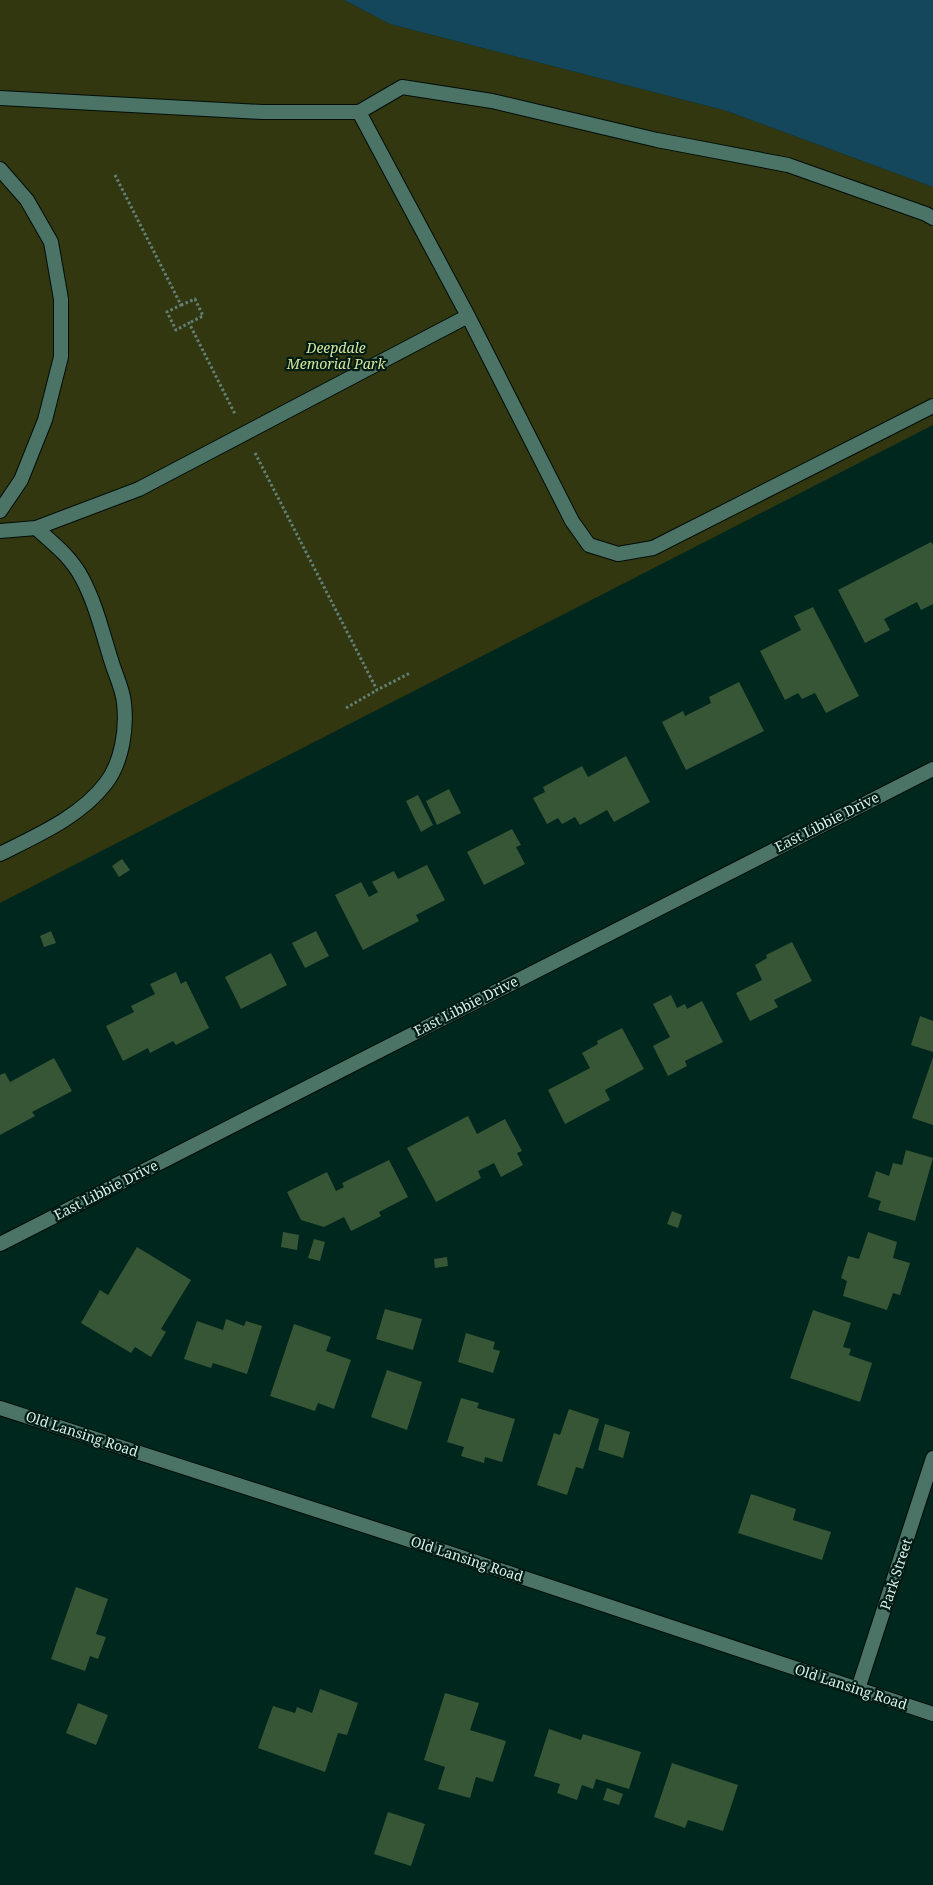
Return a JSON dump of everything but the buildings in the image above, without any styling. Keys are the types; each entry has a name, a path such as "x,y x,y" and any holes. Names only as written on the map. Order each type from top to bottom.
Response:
{"street":[{"path":"0,98 262,112 359,112 402,87 492,101 657,140 788,165 933,218"},
{"path":"359,112 468,316 572,521 589,545 618,554 653,548 933,406"},
{"path":"0,170 27,200 51,242 61,299 61,357 45,420 21,480 0,511"},
{"path":"0,531 36,528 139,489 468,316"},
{"path":"0,854 42,833 81,809 107,782 118,758 124,731 124,702 92,599 81,577 65,554 36,528"},
{"name":"East Libbie Drive","path":"0,1244 933,768"},
{"name":"Old Lansing Road","path":"0,1408 428,1546 933,1714"},
{"name":"Park Street","path":"858,1689 933,1458"}],"path":[{"path":"182,305 195,299 203,316 189,323"},
{"path":"346,708 377,690"}],"green space":[{"name":"Deepdale Memorial Park","path":"0,0 344,0 390,24 727,111 933,187 933,425 0,903"}],"water":[{"path":"344,0 933,0 933,187 727,111 390,24"}]}
